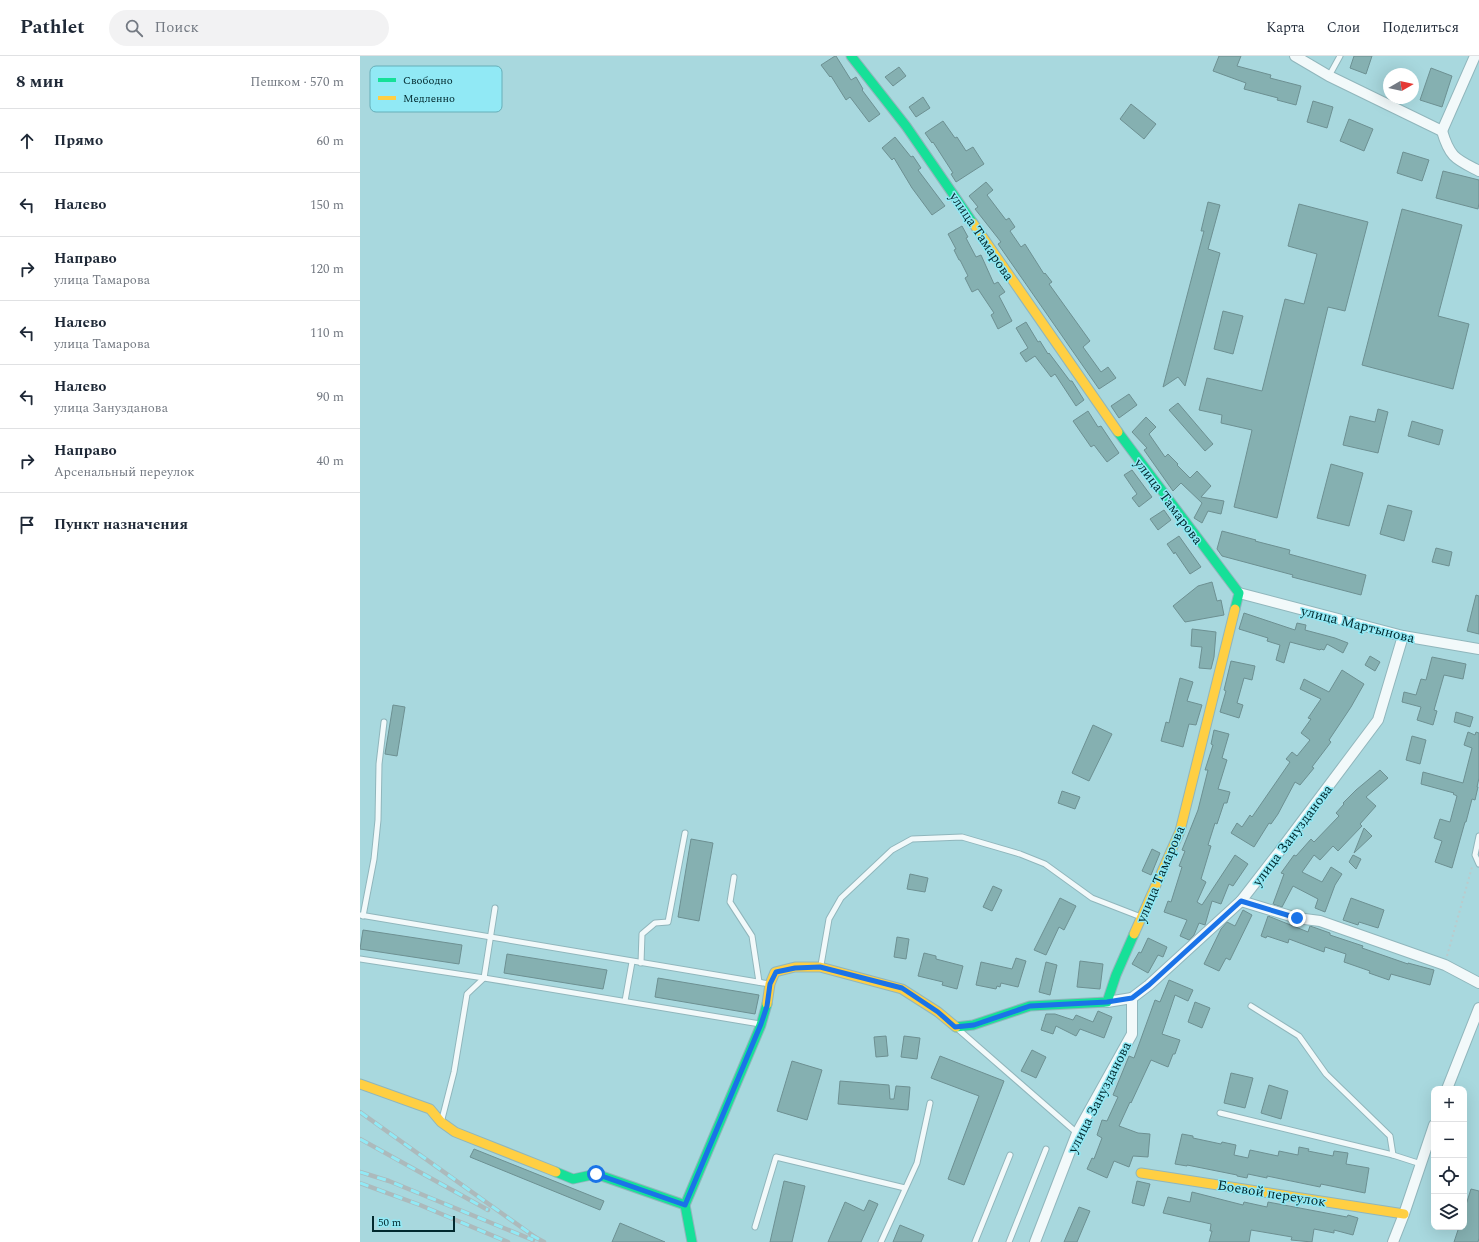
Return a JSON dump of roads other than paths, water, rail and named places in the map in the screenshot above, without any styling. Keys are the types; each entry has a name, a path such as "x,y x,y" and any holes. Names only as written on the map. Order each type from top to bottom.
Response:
{"street":[{"name":"улица Тамарова","path":"851,56 906,126 1127,445 1239,594 1180,831 1116,975 1107,1002"},
{"path":"1295,56 1329,76 1442,131"},
{"path":"1475,56 1442,131 1447,147 1455,158 1479,171"},
{"name":"улица Мартынова","path":"1239,594 1403,636 1479,649"},
{"name":"улица Занузданова","path":"1035,1242 1077,1133 1132,1034 1132,998 1149,985 1241,901 1378,720 1403,636"},
{"path":"1241,901 1297,918 1320,920 1445,965 1479,983"},
{"path":"692,1242 685,1205 761,1024 767,1006 770,984 776,972 795,968 820,967 902,988 938,1012 955,1027 974,1025 1030,1006 1107,1002 1132,998"},
{"path":"1448,1086 1479,1008"},
{"path":"360,1084 430,1109 441,1122 455,1132 573,1179 596,1174 685,1205"},
{"path":"1393,1242 1431,1134"},
{"name":"Боевой переулок","path":"1141,1173 1404,1214"}],"lane":[{"path":"1329,76 1340,56"},
{"path":"384,722 378,764 378,820 374,858 362,916 770,984"},
{"path":"641,963 642,934 655,923 668,922 685,833"},
{"path":"1479,836 1475,855 1479,864"},
{"path":"820,967 829,919 841,898 892,850 912,839 962,837 1020,854 1045,864 1092,898 1142,917"},
{"path":"734,878 730,902 752,936 759,982"},
{"path":"441,1122 454,1072 467,994 484,978 495,908"},
{"path":"360,959 761,1024"},
{"path":"625,1001 632,962"},
{"path":"1251,1006 1299,1036 1326,1074 1390,1136 1393,1155"},
{"path":"955,1027 1077,1133"},
{"path":"881,1242 917,1163 930,1103"},
{"path":"1220,1114 1393,1155 1421,1164"},
{"path":"1009,1242 1046,1149"},
{"path":"975,1242 1010,1155"},
{"path":"755,1227 776,1158 905,1188"}],"railway":[{"path":"360,1112 535,1237"},
{"path":"360,1139 488,1210"},
{"path":"360,1172 389,1181 533,1240"},
{"path":"360,1183 420,1205 508,1242"},
{"path":"531,1235 544,1242"}]}
